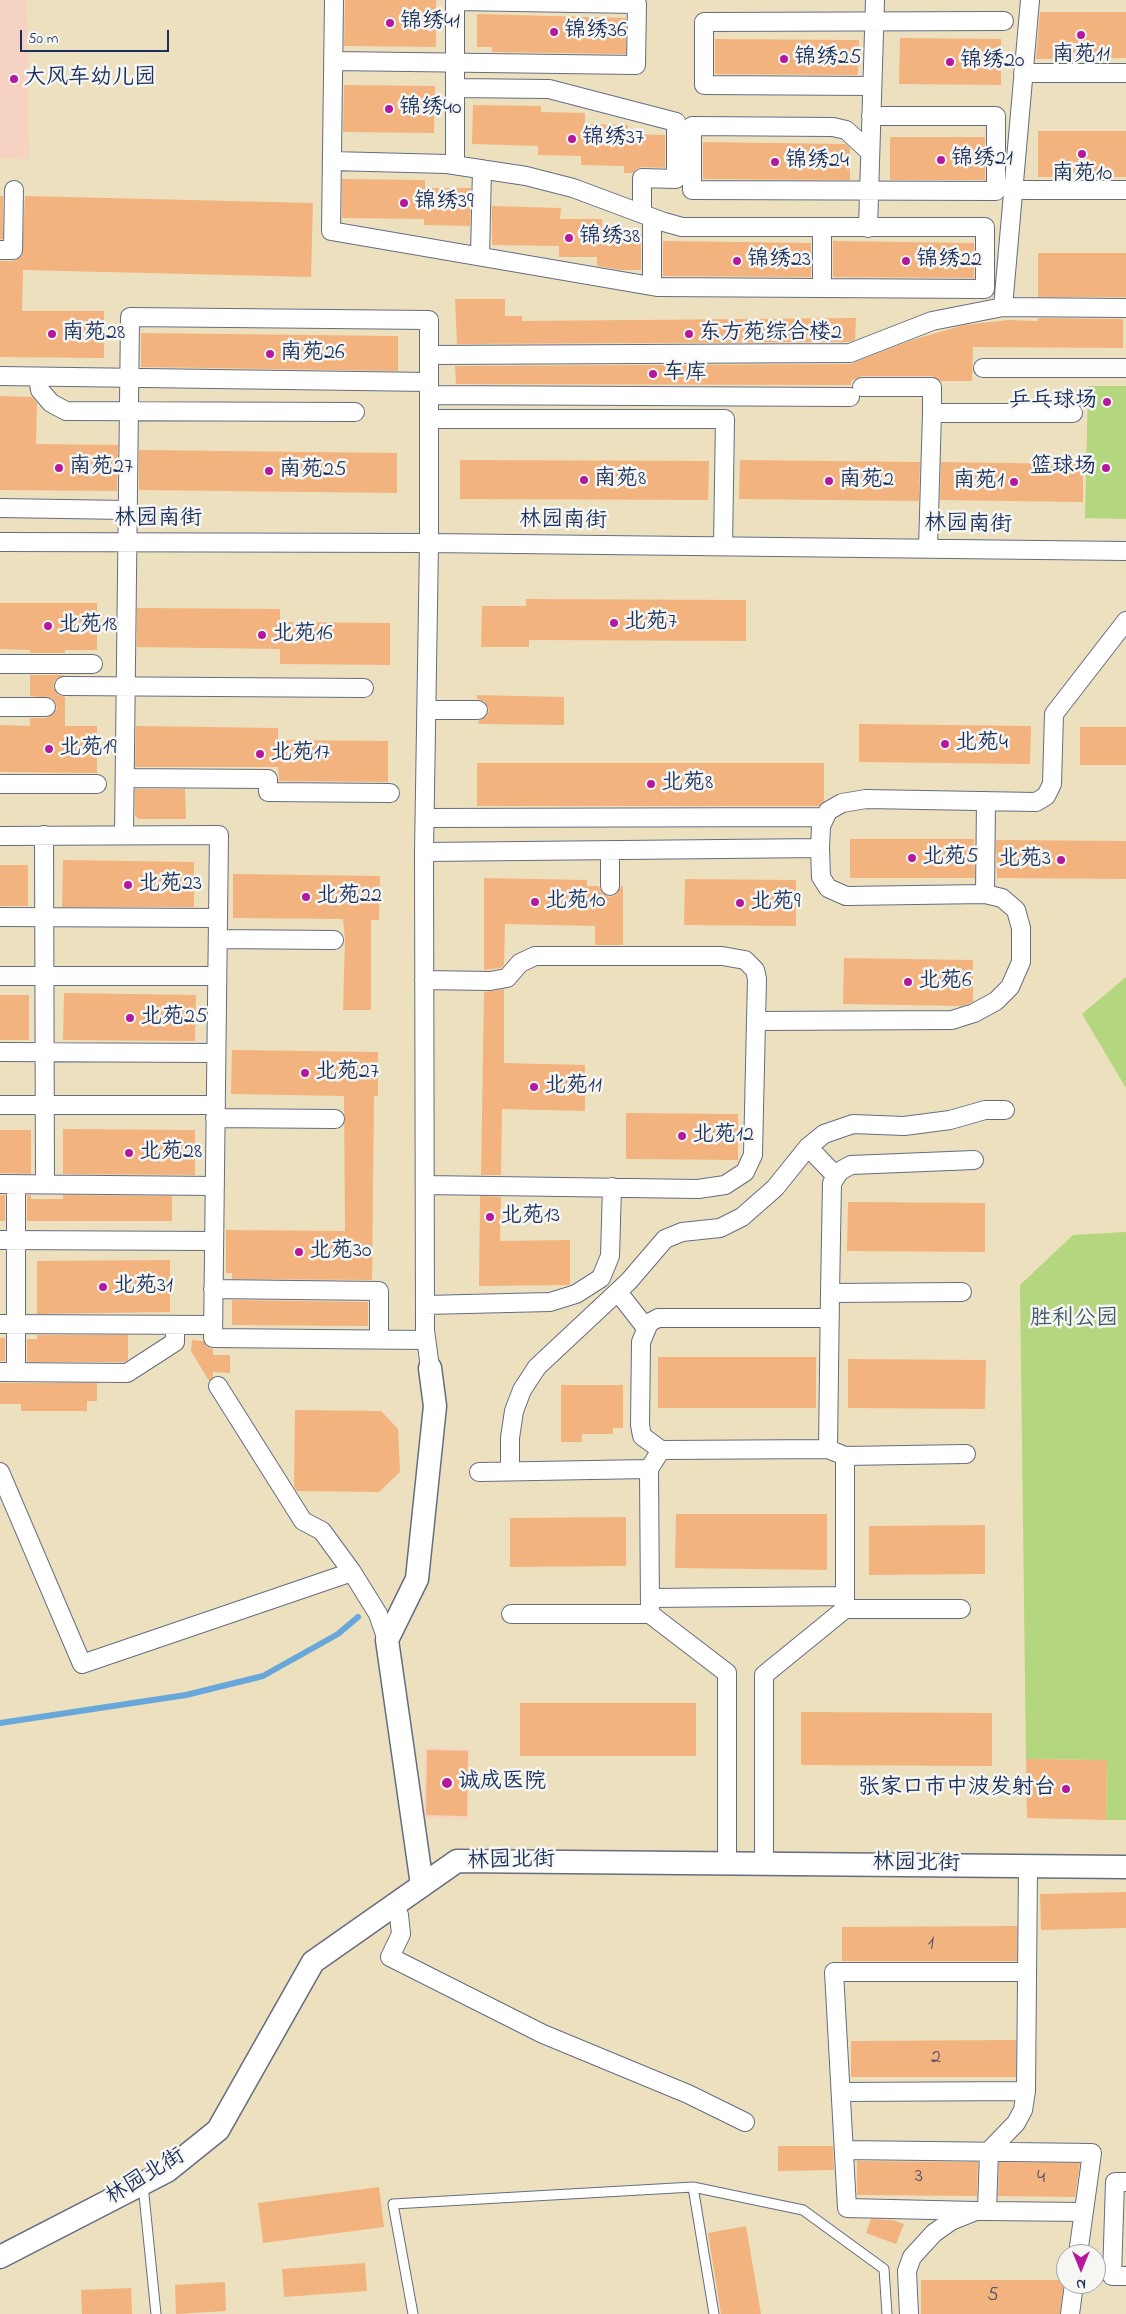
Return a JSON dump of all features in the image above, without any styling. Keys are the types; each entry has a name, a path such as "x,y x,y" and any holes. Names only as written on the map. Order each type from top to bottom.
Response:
{"street":[{"path":"332,162 454,165 551,181 682,227 985,227 985,288 652,286 331,231 334,0"},
{"path":"868,228 875,0"},
{"path":"1004,307 1030,0"},
{"path":"333,61 454,62 636,65 637,4 454,1 454,62 455,88 454,165"},
{"path":"872,86 704,85 704,22 1004,21"},
{"path":"1023,73 1126,72"},
{"path":"455,88 548,89 676,122 676,179 642,178 652,286"},
{"path":"870,152 846,130 833,127 692,126 692,190 996,191 996,116 872,116"},
{"path":"480,256 482,169"},
{"path":"0,250 13,250 14,190"},
{"path":"1014,190 1126,190"},
{"path":"822,227 822,288"},
{"path":"429,355 850,353 932,321 1004,307 1126,308"},
{"path":"124,835 130,317 429,320 429,543 424,852 425,1305 426,1340 435,1406 417,1579 387,1640"},
{"path":"983,368 1126,368"},
{"path":"0,376 429,389 856,392 932,387 928,548"},
{"path":"38,377 40,390 51,403 66,411"},
{"path":"37,409 66,411 354,412"},
{"path":"932,413 1073,413"},
{"path":"429,419 725,419 723,546"},
{"path":"0,508 127,510"},
{"name":"林园南街","path":"0,542 429,543 1126,550"},
{"path":"756,1021 952,1020 974,1013 996,1001 1010,986 1020,962 1021,928 1016,910 1002,898 985,894 846,896 828,888 821,877 820,848 822,826 828,811 842,803 866,799 1036,802 1046,796 1052,784 1054,714 1126,621"},
{"path":"0,664 93,664"},
{"path":"64,686 364,688"},
{"path":"0,707 46,707"},
{"path":"426,710 478,710"},
{"path":"125,778 268,779 268,792 390,793"},
{"path":"0,784 97,784"},
{"path":"985,894 986,801"},
{"path":"425,818 825,818"},
{"path":"44,835 45,1184"},
{"path":"0,836 219,835 213,1338 426,1340"},
{"path":"424,852 820,848"},
{"path":"610,850 610,886"},
{"path":"0,917 218,918"},
{"path":"218,938 334,940"},
{"path":"424,980 490,981 507,978 520,963 535,956 722,956 745,960 755,970 757,979 753,1155 745,1172 725,1185 698,1189 425,1185"},
{"path":"0,976 217,976"},
{"path":"0,1052 216,1053"},
{"path":"0,1105 215,1111 335,1118"},
{"path":"510,1472 511,1429 514,1411 522,1390 537,1367 643,1267 665,1239 682,1232 720,1228 742,1217 776,1188 808,1147 824,1134 853,1124 904,1126 950,1120 985,1110 1006,1110"},
{"path":"808,1147 836,1176"},
{"path":"828,1449 832,1183 840,1171 851,1166 974,1160"},
{"path":"174,1325 174,1342 127,1373 8,1372 8,1184 214,1186"},
{"path":"425,1305 550,1302 576,1294 600,1278 610,1256 612,1187"},
{"path":"8,1240 214,1241"},
{"path":"213,1288 379,1291 379,1340"},
{"path":"618,1292 646,1328"},
{"path":"830,1293 962,1292"},
{"path":"830,1318 658,1318 649,1323 641,1342 640,1425 642,1436 661,1450 828,1449 845,1456 966,1454"},
{"path":"8,1324 213,1325"},
{"path":"218,1386 303,1521 322,1531 352,1572 378,1614 387,1640 422,1885"},
{"path":"661,1450 649,1468 650,1606 727,1673 727,1863"},
{"path":"764,1864 764,1675 845,1602 845,1456"},
{"path":"479,1472 649,1468"},
{"path":"0,1472 82,1664 352,1572"},
{"path":"511,1614 650,1606 845,1602 961,1609"},
{"name":"林园北街","path":"0,2256 166,2171 218,2130 313,1962 457,1861 1126,1867"},
{"path":"982,2211 989,2151 1016,2123 1023,2110 1026,2091 1028,1866"},
{"path":"393,1905 399,1916 401,1934 390,1957 543,2034 688,2094 745,2122"},
{"path":"1027,1972 834,1972 847,2208 1084,2212"},
{"path":"841,2092 1026,2091"},
{"path":"845,2150 1092,2153 1079,2244"},
{"path":"1126,2182 1114,2182 1112,2276 1126,2276"},
{"path":"909,2314 907,2271 912,2257 934,2233 951,2222 982,2211"},
{"path":"1070,2314 1073,2294"}],"lane":[{"path":"143,2184 156,2314"},
{"path":"693,2187 714,2314"},
{"path":"413,2314 394,2204 693,2187 803,2210 884,2269 888,2314"}],"shaded area":[{"name":"大风车幼儿园","path":"0,0 27,0 29,159 0,158"},
{"name":"诚成医院","path":"425,1748 470,1749 469,1819 424,1818"}],"green space":[{"name":"篮球场","path":"1088,386 1126,386 1126,519 1085,518"},
{"path":"1126,977 1126,1088 1082,1014"},
{"name":"胜利公园","path":"1126,1232 1126,1820 1106,1820 1107,1760 1026,1759 1020,1285 1073,1235"}],"building":[{"name":"锦绣41","path":"345,0 436,0 436,47 344,46"},
{"name":"南苑11","path":"1040,12 1126,12 1126,58 1036,59"},
{"name":"锦绣36","path":"477,14 626,18 626,54 492,52 492,47 477,47"},
{"name":"锦绣20","path":"900,38 1001,39 1001,85 899,84"},
{"name":"锦绣25","path":"715,39 859,40 858,75 715,74"},
{"name":"锦绣40","path":"344,85 435,86 434,133 343,132"},
{"name":"锦绣37","path":"473,105 541,106 541,112 585,113 585,124 628,125 628,134 665,135 665,168 642,167 636,169 633,173 624,173 624,166 581,165 581,156 538,155 538,146 472,144"},
{"name":"南苑10","path":"1038,131 1126,131 1126,177 1038,177"},
{"name":"锦绣21","path":"890,137 985,137 985,180 890,180"},
{"name":"锦绣24","path":"703,142 845,144 850,148 850,180 703,179"},
{"name":"锦绣39","path":"342,179 425,180 425,188 471,188 470,226 424,225 424,219 342,218"},
{"path":"0,196 3,196 3,239 0,239"},
{"path":"25,196 313,203 311,277 23,270 22,311 104,311 104,358 0,357 0,261 13,261 22,255"},
{"name":"锦绣38","path":"492,206 561,208 560,219 602,219 602,230 641,230 641,270 621,270 597,266 597,257 559,257 559,246 492,245"},
{"name":"锦绣23","path":"663,241 811,243 811,277 663,276"},
{"name":"锦绣22","path":"833,241 974,243 974,278 833,277"},
{"path":"1038,253 1126,253 1126,297 1038,297"},
{"name":"东方苑综合楼2","path":"455,299 505,299 505,316 522,316 522,321 856,318 855,340 848,342 457,344"},
{"path":"1038,318 1123,319 1123,348 973,347 972,381 940,381 932,376 862,376 851,381 851,385 456,384 455,366 850,364 912,340 964,325 1008,320 1038,321"},
{"name":"南苑26","path":"141,333 398,336 398,371 141,367"},
{"name":"南苑27","path":"0,396 32,397 37,403 36,444 118,445 117,491 0,490"},
{"name":"南苑25","path":"139,450 397,453 397,493 139,490"},
{"name":"南苑8","path":"460,460 709,461 708,500 460,499"},
{"name":"南苑2","path":"740,460 920,462 919,499 918,501 739,499"},
{"name":"南苑1","path":"941,462 1083,464 1083,502 940,500"},
{"name":"北苑7","path":"526,599 746,600 746,641 529,640 529,647 481,647 482,606 526,606"},
{"name":"北苑18","path":"0,603 97,603 97,650 65,650 65,653 30,653 30,650 0,649"},
{"name":"北苑16","path":"137,608 280,609 280,622 390,623 390,665 280,664 280,649 137,647"},
{"name":"北苑19","path":"30,675 65,675 55,680 53,686 58,695 65,697 65,726 97,726 97,773 0,772 0,725 30,726 30,718 46,718 55,712 57,707 52,698 30,696"},
{"path":"477,695 564,697 564,725 479,724 478,721 487,716 489,710 484,701 477,699"},
{"name":"北苑4","path":"859,724 1031,726 1030,764 859,762"},
{"name":"北苑17","path":"136,726 278,728 278,740 388,741 388,782 279,781 278,767 135,767"},
{"path":"1080,727 1126,727 1126,765 1080,765"},
{"name":"北苑8","path":"477,763 824,763 824,801 819,806 477,806"},
{"path":"135,789 185,789 186,819 138,819 135,815"},
{"name":"北苑5","path":"850,839 974,839 975,878 850,878"},
{"name":"北苑3","path":"996,840 1126,841 1126,879 997,878"},
{"name":"北苑23","path":"63,860 194,862 194,907 62,907"},
{"path":"0,865 28,865 28,906 0,906"},
{"name":"北苑22","path":"233,874 380,876 379,920 371,920 371,1010 343,1010 345,941 343,919 233,918"},
{"name":"北苑10","path":"484,878 587,880 587,886 599,886 601,892 610,897 616,895 621,886 623,886 623,945 595,945 595,926 505,924 504,965 501,968 484,970"},
{"name":"北苑9","path":"685,879 796,880 796,926 684,925"},
{"name":"北苑6","path":"844,958 973,960 973,1002 962,1006 843,1004"},
{"name":"北苑11","path":"504,989 504,1063 585,1065 585,1111 502,1109 501,1175 481,1175 484,992"},
{"name":"北苑25","path":"64,993 196,995 195,1041 63,1040"},
{"path":"0,995 29,995 29,1040 0,1040"},
{"path":"232,1050 378,1052 378,1096 374,1096 372,1280 232,1279 232,1273 226,1273 226,1230 345,1231 344,1096 231,1094"},
{"name":"北苑12","path":"626,1113 738,1114 738,1160 626,1159"},
{"name":"北苑28","path":"63,1129 195,1130 195,1175 63,1174"},
{"path":"0,1130 31,1130 31,1174 0,1173"},
{"path":"0,1195 5,1195 5,1221 0,1221"},
{"path":"27,1195 31,1195 31,1199 63,1199 63,1195 172,1196 172,1221 27,1221"},
{"name":"北苑13","path":"480,1196 501,1197 500,1241 570,1240 570,1285 479,1286"},
{"path":"848,1202 985,1203 985,1252 847,1251"},
{"name":"北苑31","path":"170,1260 170,1312 37,1314 37,1261"},
{"path":"232,1300 368,1302 368,1326 232,1325"},
{"path":"37,1335 128,1335 128,1360 124,1362 27,1362 27,1339 37,1339"},
{"path":"0,1338 5,1338 5,1361 0,1361"},
{"path":"192,1340 203,1341 207,1347 213,1349 213,1355 230,1355 230,1373 213,1372 213,1377 209,1381 191,1351"},
{"path":"658,1357 816,1357 816,1408 658,1408"},
{"path":"848,1359 986,1360 985,1409 848,1408"},
{"path":"0,1383 97,1383 97,1401 87,1401 87,1411 21,1411 21,1404 0,1404"},
{"path":"561,1385 623,1385 623,1428 613,1428 613,1434 582,1434 582,1442 561,1442"},
{"path":"295,1410 381,1411 398,1429 400,1472 379,1492 297,1491 294,1486"},
{"path":"676,1514 827,1514 827,1570 675,1568"},
{"path":"626,1517 626,1566 510,1567 510,1518"},
{"path":"985,1525 985,1574 869,1575 869,1526"},
{"path":"520,1703 696,1703 696,1756 520,1756"},
{"path":"801,1712 992,1713 992,1766 801,1765"},
{"name":"诚成医院","path":"427,1750 468,1751 467,1816 426,1815"},
{"name":"张家口市中波发射台","path":"1026,1759 1107,1760 1106,1820 1027,1818"},
{"path":"1126,1892 1126,1928 1041,1930 1040,1894"},
{"path":"1017,1926 1017,1961 842,1961 842,1927"},
{"path":"1016,2040 1016,2077 851,2077 851,2041"},
{"path":"778,2146 833,2146 834,2170 778,2171"},
{"path":"857,2161 978,2162 977,2196 857,2195"},
{"path":"999,2162 1080,2163 1075,2197 998,2196"},
{"path":"379,2187 384,2227 263,2243 258,2203"},
{"path":"871,2219 893,2220 904,2224 896,2244 866,2233"},
{"path":"746,2226 761,2314 721,2314 708,2233"},
{"path":"365,2263 367,2291 284,2297 282,2269"},
{"path":"921,2280 1056,2280 1056,2294 1062,2294 1060,2314 921,2314"},
{"path":"225,2282 226,2311 176,2314 175,2285"},
{"path":"131,2288 132,2314 82,2314 81,2290"}],"waterway":[{"path":"0,1723 186,1695 263,1676 338,1634 358,1617"}],"place":[{"name":"锦绣41","path":"390,23"},
{"name":"锦绣36","path":"554,32"},
{"name":"南苑11","path":"1081,35"},
{"name":"锦绣25","path":"784,59"},
{"name":"锦绣20","path":"950,62"},
{"name":"大风车幼儿园","path":"14,79"},
{"name":"锦绣40","path":"389,109"},
{"name":"锦绣37","path":"572,139"},
{"name":"南苑10","path":"1082,154"},
{"name":"锦绣21","path":"941,160"},
{"name":"锦绣24","path":"775,162"},
{"name":"锦绣39","path":"404,203"},
{"name":"锦绣38","path":"569,238"},
{"name":"锦绣23","path":"737,261"},
{"name":"锦绣22","path":"906,261"},
{"name":"南苑28","path":"52,334"},
{"name":"东方苑综合楼2","path":"689,334"},
{"name":"南苑26","path":"270,354"},
{"name":"车库","path":"653,374"},
{"name":"乒乓球场","path":"1107,402"},
{"name":"南苑27","path":"59,468"},
{"name":"篮球场","path":"1106,468"},
{"name":"南苑25","path":"269,471"},
{"name":"南苑8","path":"584,480"},
{"name":"南苑2","path":"829,481"},
{"name":"南苑1","path":"1014,482"},
{"name":"北苑7","path":"614,623"},
{"name":"北苑18","path":"48,626"},
{"name":"北苑16","path":"262,635"},
{"name":"北苑4","path":"945,744"},
{"name":"北苑19","path":"49,749"},
{"name":"北苑17","path":"260,754"},
{"name":"北苑8","path":"651,784"},
{"name":"北苑5","path":"912,858"},
{"name":"北苑3","path":"1061,860"},
{"name":"北苑23","path":"128,885"},
{"name":"北苑22","path":"306,897"},
{"name":"北苑10","path":"535,902"},
{"name":"北苑9","path":"740,903"},
{"name":"北苑6","path":"908,982"},
{"name":"北苑25","path":"130,1018"},
{"name":"北苑27","path":"305,1073"},
{"name":"北苑11","path":"534,1087"},
{"name":"北苑12","path":"682,1136"},
{"name":"北苑28","path":"129,1153"},
{"name":"北苑13","path":"490,1217"},
{"name":"北苑30","path":"299,1252"},
{"name":"北苑31","path":"103,1287"},
{"name":"诚成医院","path":"447,1783"},
{"name":"张家口市中波发射台","path":"1066,1789"}]}
